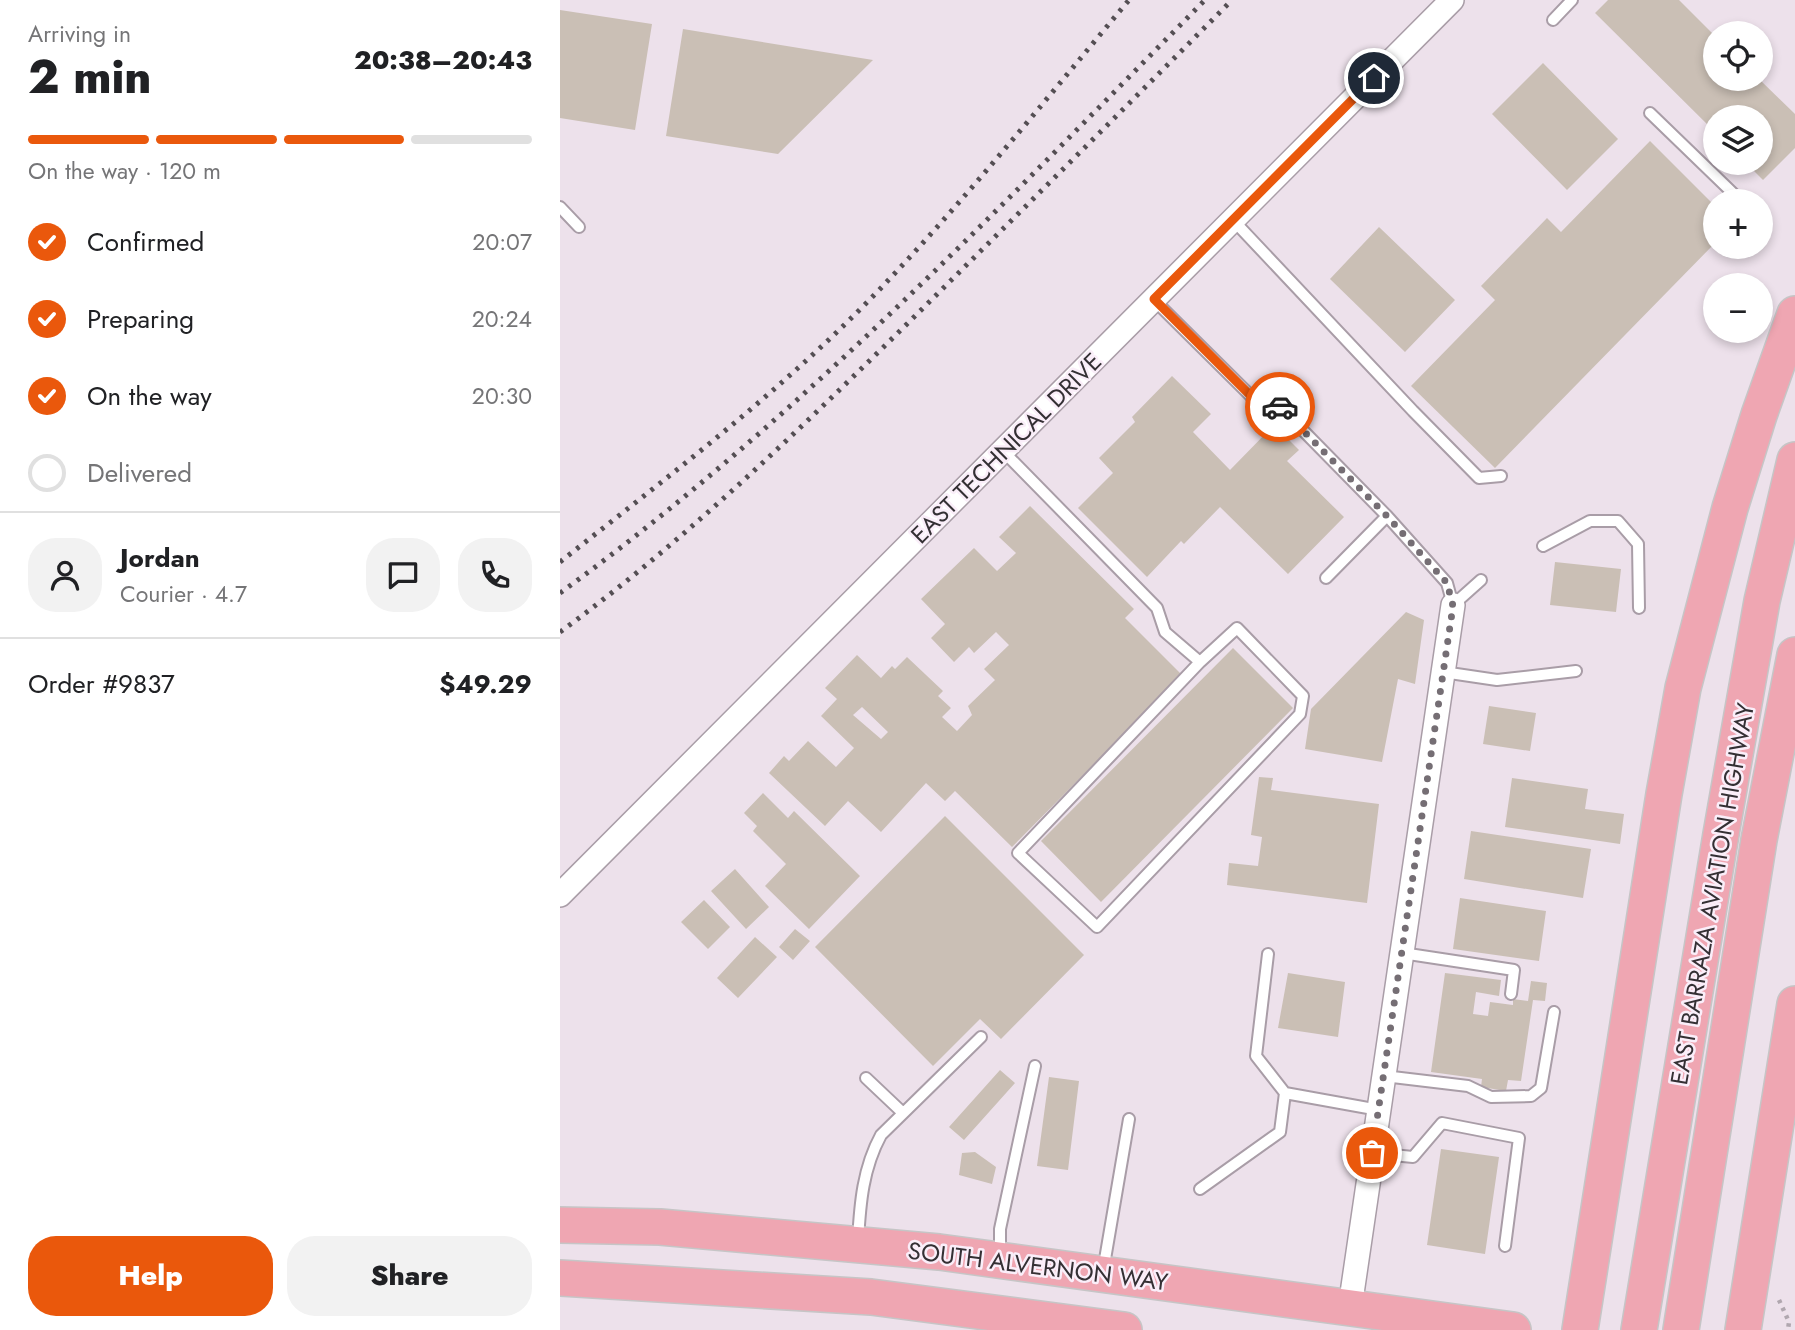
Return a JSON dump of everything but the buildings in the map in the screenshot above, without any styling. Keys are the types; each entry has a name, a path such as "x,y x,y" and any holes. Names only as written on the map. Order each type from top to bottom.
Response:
{"main road":[{"path":"1580,1330 1661,807 1683,688 1730,508 1795,314"},
{"name":"EAST BARRAZA AVIATION HIGHWAY","path":"1639,1330 1762,601 1795,460"},
{"name":"EAST BARRAZA AVIATION HIGHWAY","path":"1681,1330 1759,840 1795,655"},
{"path":"1743,1330 1795,1004"},
{"name":"SOUTH ALVERNON WAY","path":"560,1225 660,1227 1000,1259 1513,1330"},
{"path":"560,1278 871,1297 1124,1330"}],"street":[{"name":"EAST TECHNICAL DRIVE","path":"560,895 1452,0"},
{"path":"1350,1307 1453,606"}],"lane":[{"path":"1553,20 1572,0"},
{"path":"1650,113 1729,189"},
{"path":"560,207 579,227"},
{"path":"1233,220 1479,478 1501,476"},
{"path":"1154,299 1263,408 1272,399 1387,516 1447,583 1453,606 1481,580"},
{"path":"1003,451 1157,608 1165,632 1200,662"},
{"path":"1326,578 1387,516"},
{"path":"1544,546 1590,521 1618,521 1638,544 1639,608"},
{"path":"1237,628 1303,696 1300,715 1097,927 1018,853 1200,662 1237,628"},
{"path":"1443,671 1497,680 1576,671"},
{"path":"1402,953 1514,970 1511,994"},
{"path":"1268,954 1256,1056 1285,1093 1379,1110"},
{"path":"1384,1076 1468,1086 1491,1097 1531,1096 1541,1088 1554,1012"},
{"path":"857,1246 864,1177 871,1153 881,1135 981,1037"},
{"path":"1000,1259 1000,1229 1035,1066"},
{"path":"866,1078 903,1113"},
{"path":"1200,1189 1280,1132 1285,1093"},
{"path":"1103,1273 1129,1119"},
{"path":"1372,1153 1413,1157 1442,1123 1520,1138 1505,1246"}],"path":[{"path":"1788,1322 1788,1330"}],"railway":[{"path":"560,562 764,398 842,327 944,220 1129,0"},
{"path":"560,593 647,527 732,457 814,384 973,233 1205,0"},
{"path":"560,632 652,560 783,444 1232,0"}],"way so far":[{"path":"1280,407 1387,516 1447,583 1453,606 1372,1153"}],"route":[{"path":"1280,407 1272,399 1263,408 1154,299 1374,78"}]}
